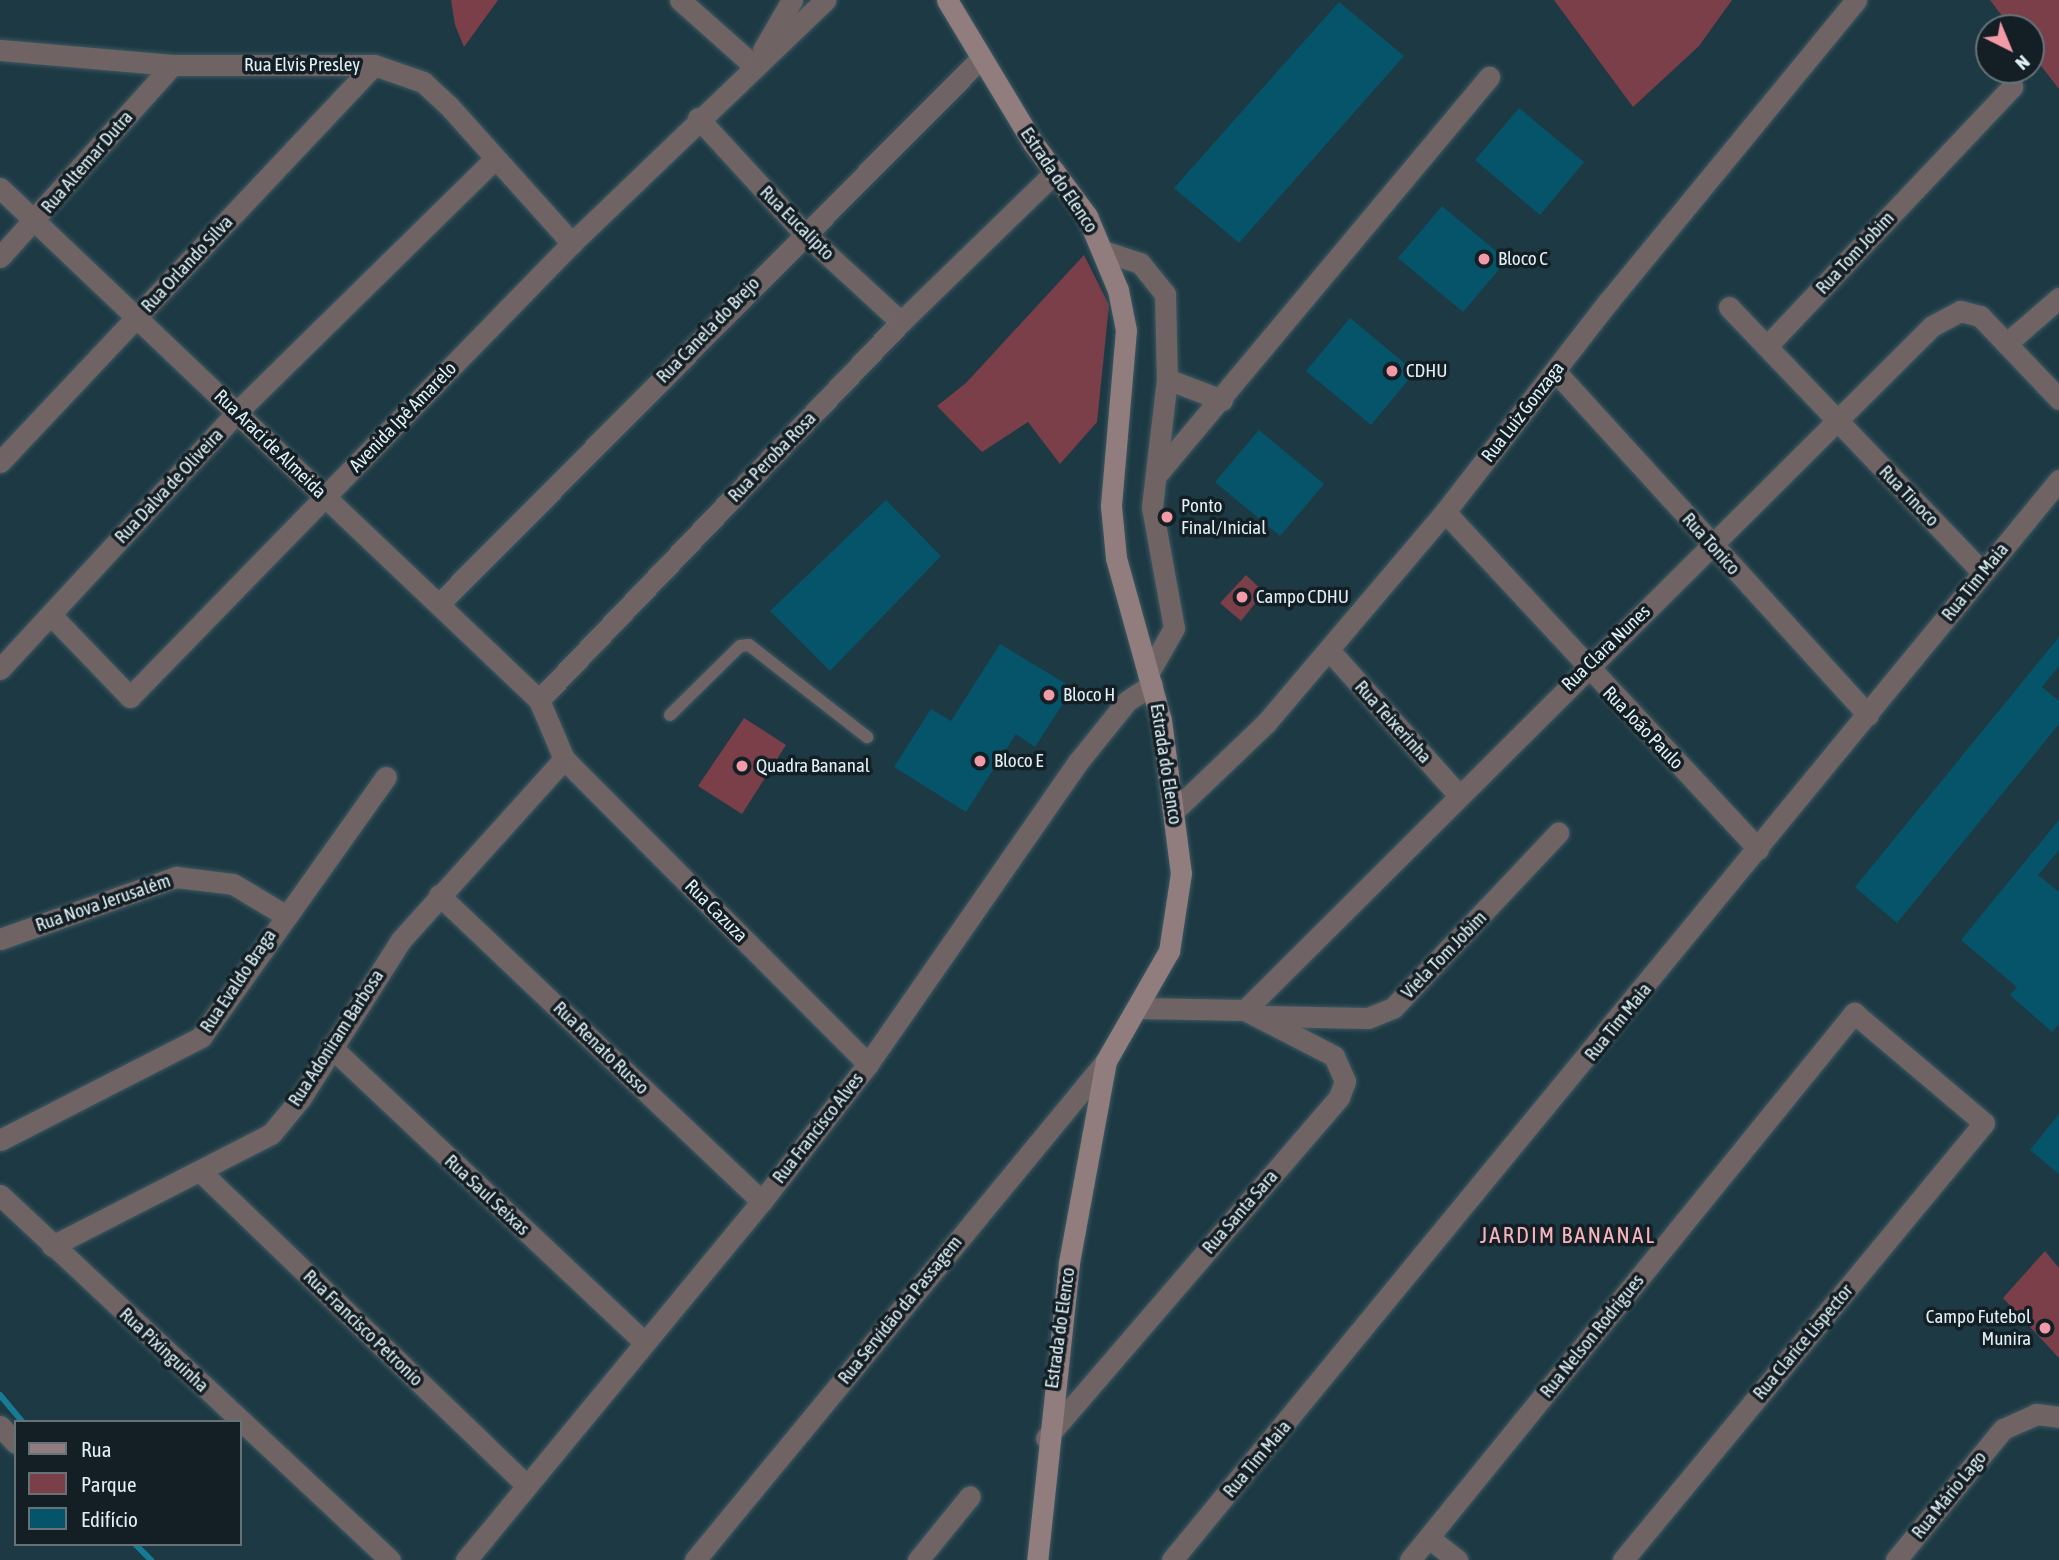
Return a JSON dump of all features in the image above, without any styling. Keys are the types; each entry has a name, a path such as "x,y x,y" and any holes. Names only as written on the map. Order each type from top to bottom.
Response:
{"street":[{"path":"680,0 756,61"},
{"name":"Avenida Ipê Amarelo","path":"756,61 792,0"},
{"name":"Avenida Ipê Amarelo","path":"51,615 130,697 572,243 756,61 825,0"},
{"name":"Estrada do Elenco","path":"947,0 979,59 1106,252 1126,330 1111,506 1116,558 1150,679 1175,810 1179,914 1169,951 1139,1008 1105,1061 1046,1438 1037,1560"},
{"name":"Rua Luiz Gonzaga","path":"1175,810 1329,650 1446,512 1555,371 1856,0"},
{"name":"Rua Elvis Presley","path":"0,50 172,65 374,65 423,82 474,129 494,160 572,243"},
{"name":"Rua Canela do Brejo","path":"440,603 803,232 979,59"},
{"name":"Rua Altemar Dutra","path":"0,257 35,222 172,65"},
{"name":"Rua Orlando Silva","path":"0,462 374,65"},
{"path":"1159,472 1222,400 1489,77"},
{"name":"Rua Tom Jobim","path":"1767,346 2012,87"},
{"name":"Rua Eucalipto","path":"698,118 803,232 901,322"},
{"name":"Rua Dalva de Oliveira","path":"0,669 237,412 494,160"},
{"name":"Rua Peroba Rosa","path":"539,700 901,322 1055,172"},
{"name":"Rua Araci de Almeida","path":"0,188 440,603 539,700"},
{"path":"1106,252 1140,263 1165,293 1167,379 1159,472 1152,506 1174,628 1150,679"},
{"path":"2059,298 2007,343 2059,399"},
{"path":"1729,307 1836,419"},
{"name":"Rua Clara Nunes","path":"1252,1013 1457,793 1713,546 1836,419 1944,317 1960,311 1980,316 2007,343"},
{"name":"Rua Tonico","path":"1555,371 1868,715"},
{"path":"1167,379 1222,400"},
{"name":"Rua Tinoco","path":"1836,419 1982,572"},
{"name":"Rua Tim Maia","path":"1172,1560 2059,480"},
{"name":"Rua João Paulo","path":"1446,512 1585,668 1758,849"},
{"name":"Rua Teixerinha","path":"1329,650 1457,793"},
{"name":"Rua Francisco Alves","path":"466,1560 525,1484 762,1201 868,1064 1079,762 1127,701 1150,679"},
{"path":"539,700 564,759"},
{"name":"Rua Cazuza","path":"564,759 868,1064"},
{"name":"Rua Adoniram Barbosa","path":"52,1246 201,1172 271,1133 331,1047 369,985 439,895 564,759"},
{"name":"Rua Evaldo Braga","path":"0,1140 201,1037 284,914 386,778"},
{"name":"Viela Tom Jobim","path":"1139,1008 1367,1018 1392,1008 1558,833"},
{"name":"Rua Nova Jerusalém","path":"0,939 176,877 233,884 284,914"},
{"name":"Rua Renato Russo","path":"439,895 762,1201"},
{"name":"Rua Santa Sara","path":"1046,1438 1339,1097 1345,1081 1334,1056 1252,1013"},
{"name":"Rua Clarice Lispector","path":"1623,1560 1984,1123 1854,1013"},
{"name":"Rua Nelson Rodrigues","path":"1410,1560 1854,1013"},
{"name":"Rua Saul Seixas","path":"331,1047 644,1342"},
{"name":"Rua Servidão da Passagem","path":"695,1560 1105,1061"},
{"name":"Rua Francisco Petronio","path":"201,1172 525,1484"},
{"name":"Rua Pixinguinha","path":"0,1195 239,1420"},
{"name":"Rua Mário Lago","path":"1896,1560 2003,1429 2036,1414 2059,1417"},
{"name":"Rua Pixinguinha","path":"242,1423 390,1560"},
{"path":"0,1426 14,1441"},
{"path":"918,1560 970,1496"},
{"path":"1429,1538 1457,1560"}],"lane":[{"path":"670,715 740,646 749,645 867,737"}],"green space":[{"path":"451,0 498,0 464,47 455,25"},
{"path":"1554,0 1732,0 1699,46 1633,107"},
{"path":"1990,0 2059,0 2059,89 2045,71 2045,14 2000,14"},
{"path":"1084,255 1109,305 1097,422 1060,464 1028,422 982,452 937,406 966,383"},
{"name":"Campo CDHU","path":"1246,575 1264,592 1241,621 1220,603"},
{"name":"Quadra Bananal","path":"744,718 786,745 742,814 698,786"},
{"name":"Campo Futebol Munira","path":"2045,1251 2059,1268 2059,1358 2003,1298"}],"building":[{"path":"1339,2 1404,56 1239,243 1174,188"},
{"path":"1519,108 1584,162 1540,215 1475,160"},
{"name":"Bloco C","path":"1442,206 1507,260 1463,312 1398,258"},
{"name":"CDHU","path":"1350,318 1415,372 1371,425 1306,371"},
{"path":"1259,430 1324,484 1280,536 1215,482"},
{"path":"886,500 941,556 830,671 770,611"},
{"path":"2059,637 2059,666 2042,687 2059,701 2059,724 1897,923 1855,887"},
{"path":"1000,644 1073,688 1035,747 1016,734 966,812 894,767 931,709 951,721"},
{"path":"2059,820 2059,850 2038,875 2059,892 2059,1024 2052,1032 2010,995 2017,987 1961,940"},
{"path":"2059,1114 2059,1174 2030,1150"}],"waterway":[{"path":"0,1395 21,1420"},
{"path":"137,1546 151,1560"}],"place":[{"name":"Bloco C","path":"1484,259"},
{"name":"CDHU","path":"1392,371"},
{"name":"Ponto Final/Inicial","path":"1167,517"},
{"name":"Campo CDHU","path":"1242,597"},
{"name":"Bloco H","path":"1049,695"},
{"name":"Bloco E","path":"980,761"},
{"name":"Quadra Bananal","path":"742,766"},
{"name":"Campo Futebol Munira","path":"2045,1328"}],"district":[{"name":"JARDIM BANANAL","path":"1568,1235"}]}
